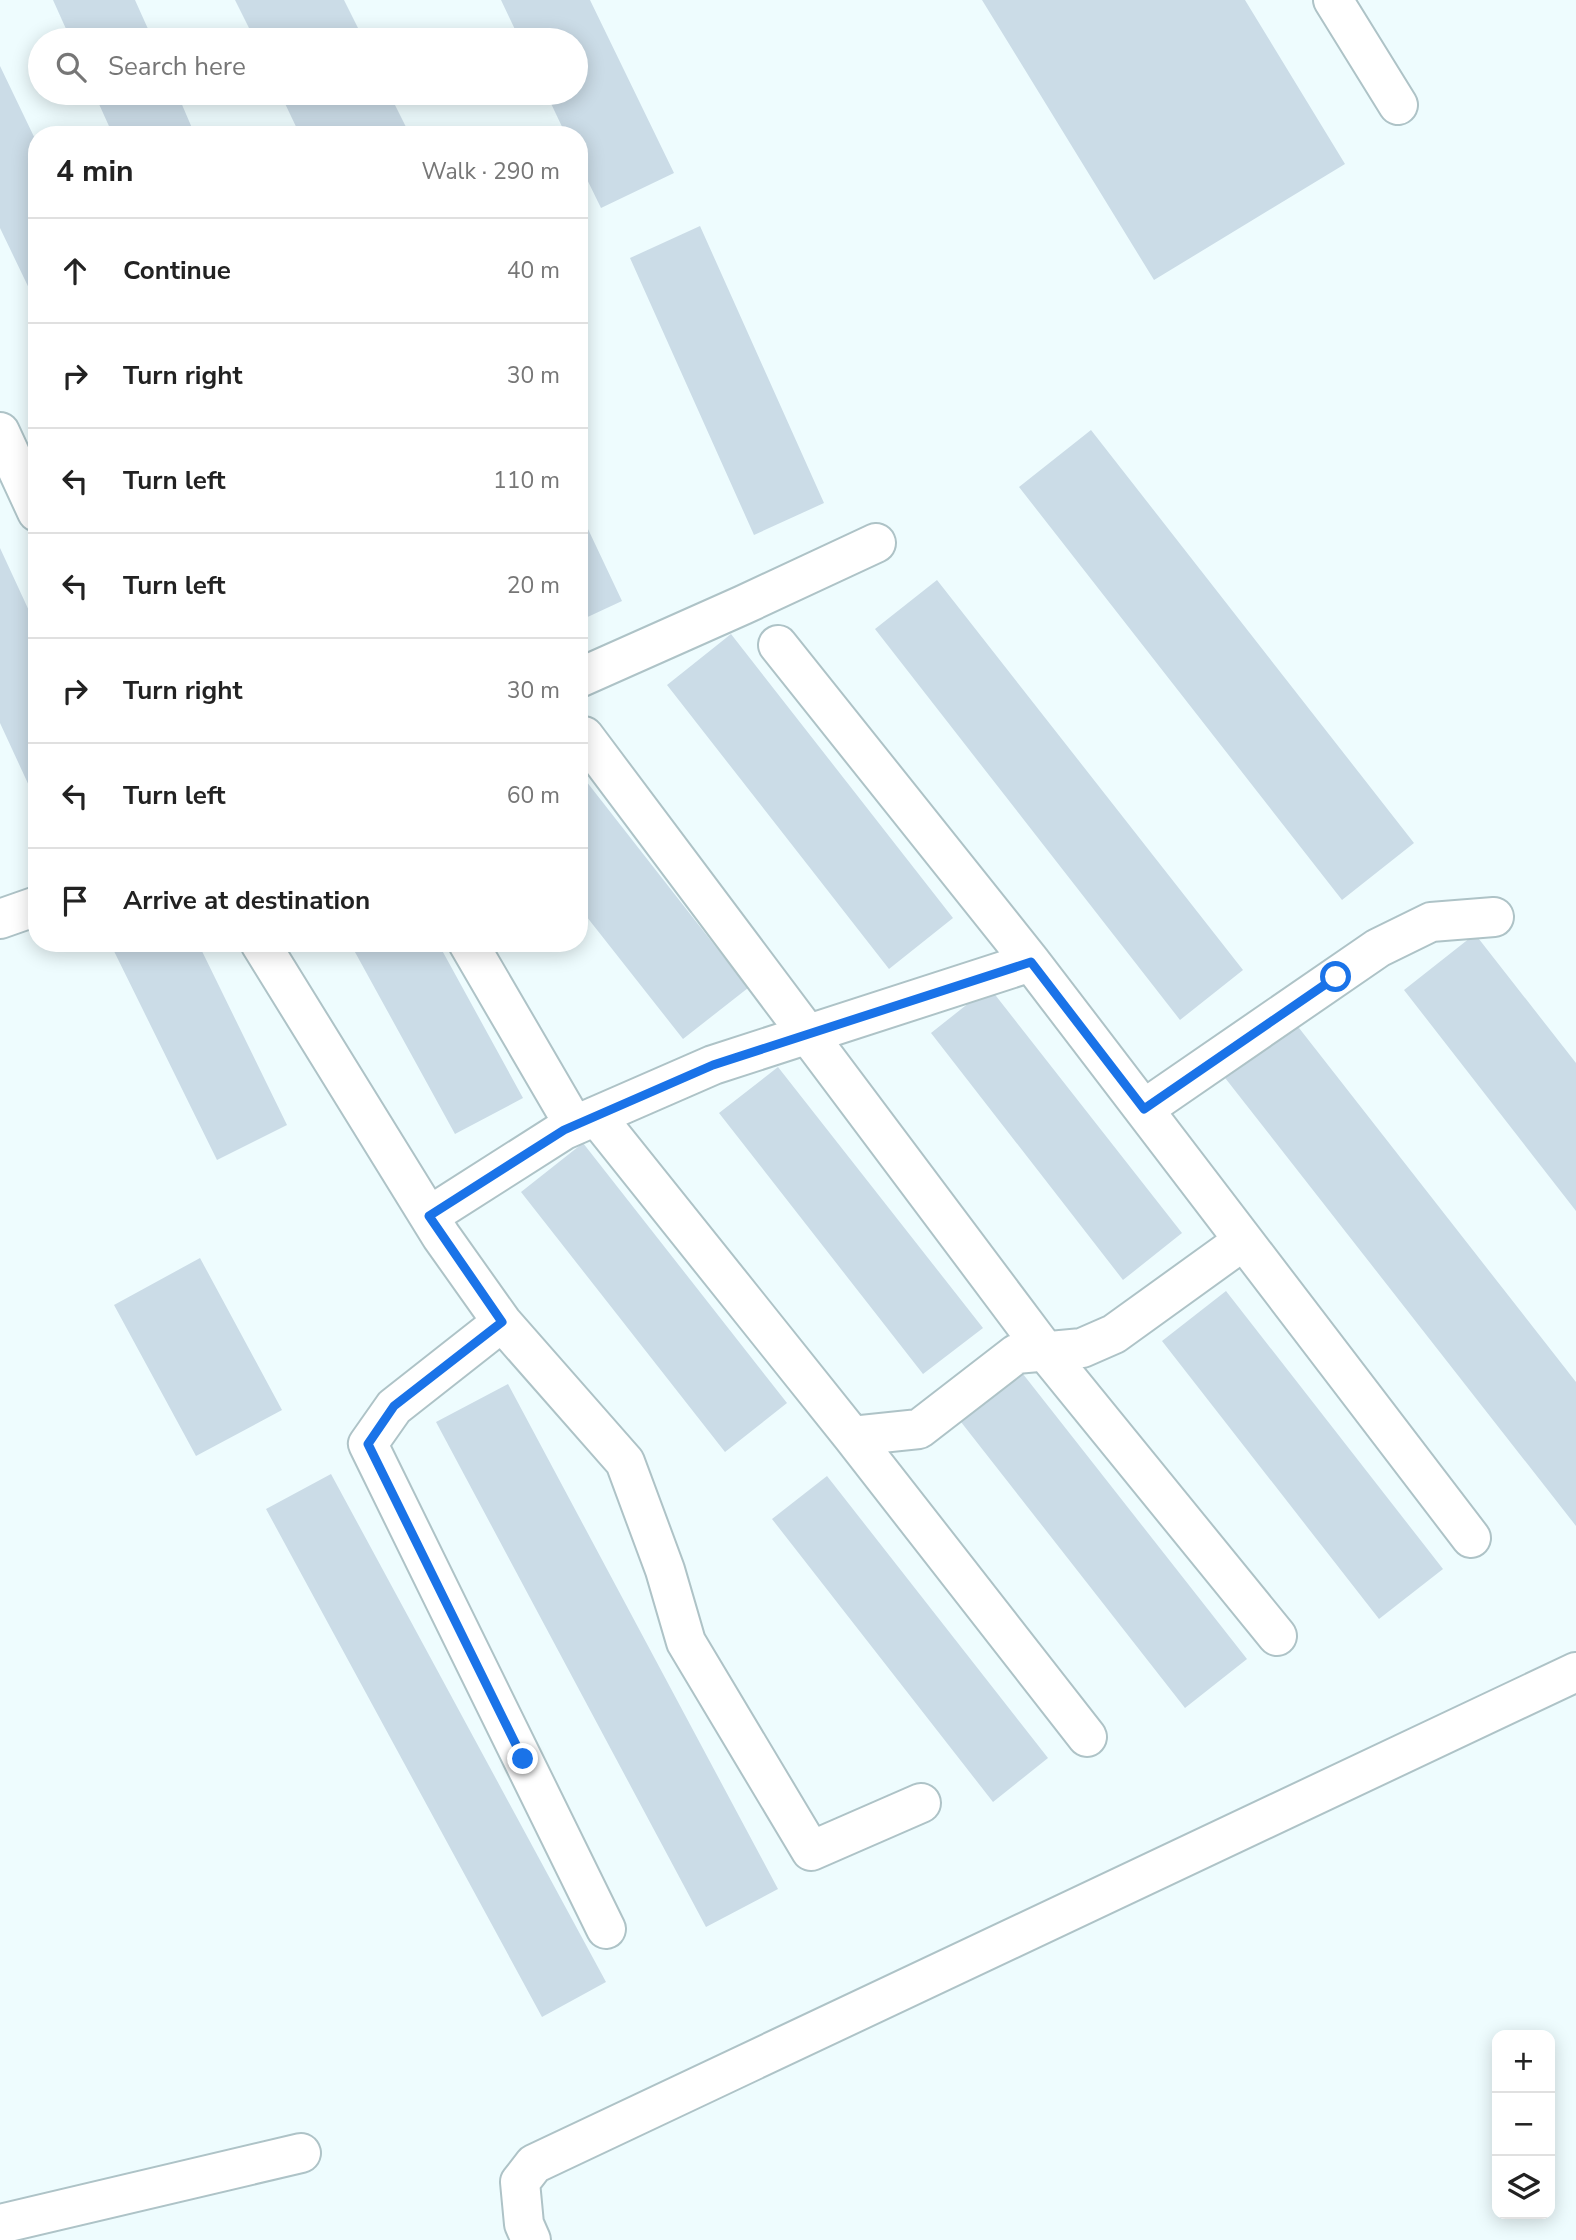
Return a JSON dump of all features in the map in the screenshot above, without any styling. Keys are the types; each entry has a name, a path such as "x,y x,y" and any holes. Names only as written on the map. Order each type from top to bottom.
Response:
{"street":[{"path":"1333,0 1398,105"},
{"path":"0,432 28,493"},
{"path":"588,674 876,543"},
{"path":"778,645 1031,962 1471,1538"},
{"path":"588,741 1045,1351 1277,1636"},
{"path":"0,919 28,909"},
{"path":"1144,1109 1378,948 1432,922 1494,917"},
{"path":"266,952 429,1216 502,1322 625,1462 665,1570 686,1642 811,1851 921,1803"},
{"path":"474,952 585,1121 852,1436 1087,1737"},
{"path":"429,1216 585,1121 713,1065 1031,962"},
{"path":"852,1436 919,1429 1016,1354 1082,1348 1114,1334 1243,1241"},
{"path":"502,1322 394,1406 368,1444 606,1929"},
{"path":"531,2240 524,2224 520,2182 534,2164 1576,1672"},
{"path":"0,2224 301,2152"}],"building":[{"path":"53,0 135,0 148,28 66,28"},
{"path":"235,0 344,0 358,28 249,28"},
{"path":"501,0 590,0 674,173 601,208 588,181 588,126 562,126 552,105 588,105 588,28 514,28"},
{"path":"982,0 1245,0 1345,164 1154,280"},
{"path":"0,66 29,126 28,286 0,228"},
{"path":"99,105 182,105 191,126 109,126"},
{"path":"286,105 395,105 406,126 296,126"},
{"path":"700,226 824,503 754,535 630,258"},
{"path":"1091,430 1414,843 1342,900 1019,487"},
{"path":"588,529 622,601 588,617"},
{"path":"0,548 28,609 28,784 0,723"},
{"path":"937,580 1243,970 1180,1020 875,629"},
{"path":"731,634 953,918 889,969 667,685"},
{"path":"588,784 748,988 683,1039 588,918"},
{"path":"1475,934 1576,1063 1576,1211 1404,990"},
{"path":"114,952 202,952 287,1125 217,1160"},
{"path":"355,952 443,952 523,1098 455,1134"},
{"path":"989,987 1182,1233 1123,1280 931,1033"},
{"path":"1292,1019 1576,1382 1576,1526 1222,1074"},
{"path":"778,1067 983,1328 923,1374 719,1113"},
{"path":"583,1143 787,1403 725,1452 521,1192"},
{"path":"200,1258 282,1410 196,1456 114,1305"},
{"path":"1226,1291 1443,1569 1379,1619 1162,1341"},
{"path":"1023,1374 1247,1659 1185,1708 961,1422"},
{"path":"508,1384 778,1889 706,1927 436,1422"},
{"path":"331,1474 606,1982 542,2017 266,1509"},
{"path":"827,1476 1048,1758 993,1802 772,1519"}],"route":[{"path":"523,1759 368,1444 394,1406 502,1322 429,1216 564,1130 713,1065 1031,962 1144,1109 1336,977"}]}
